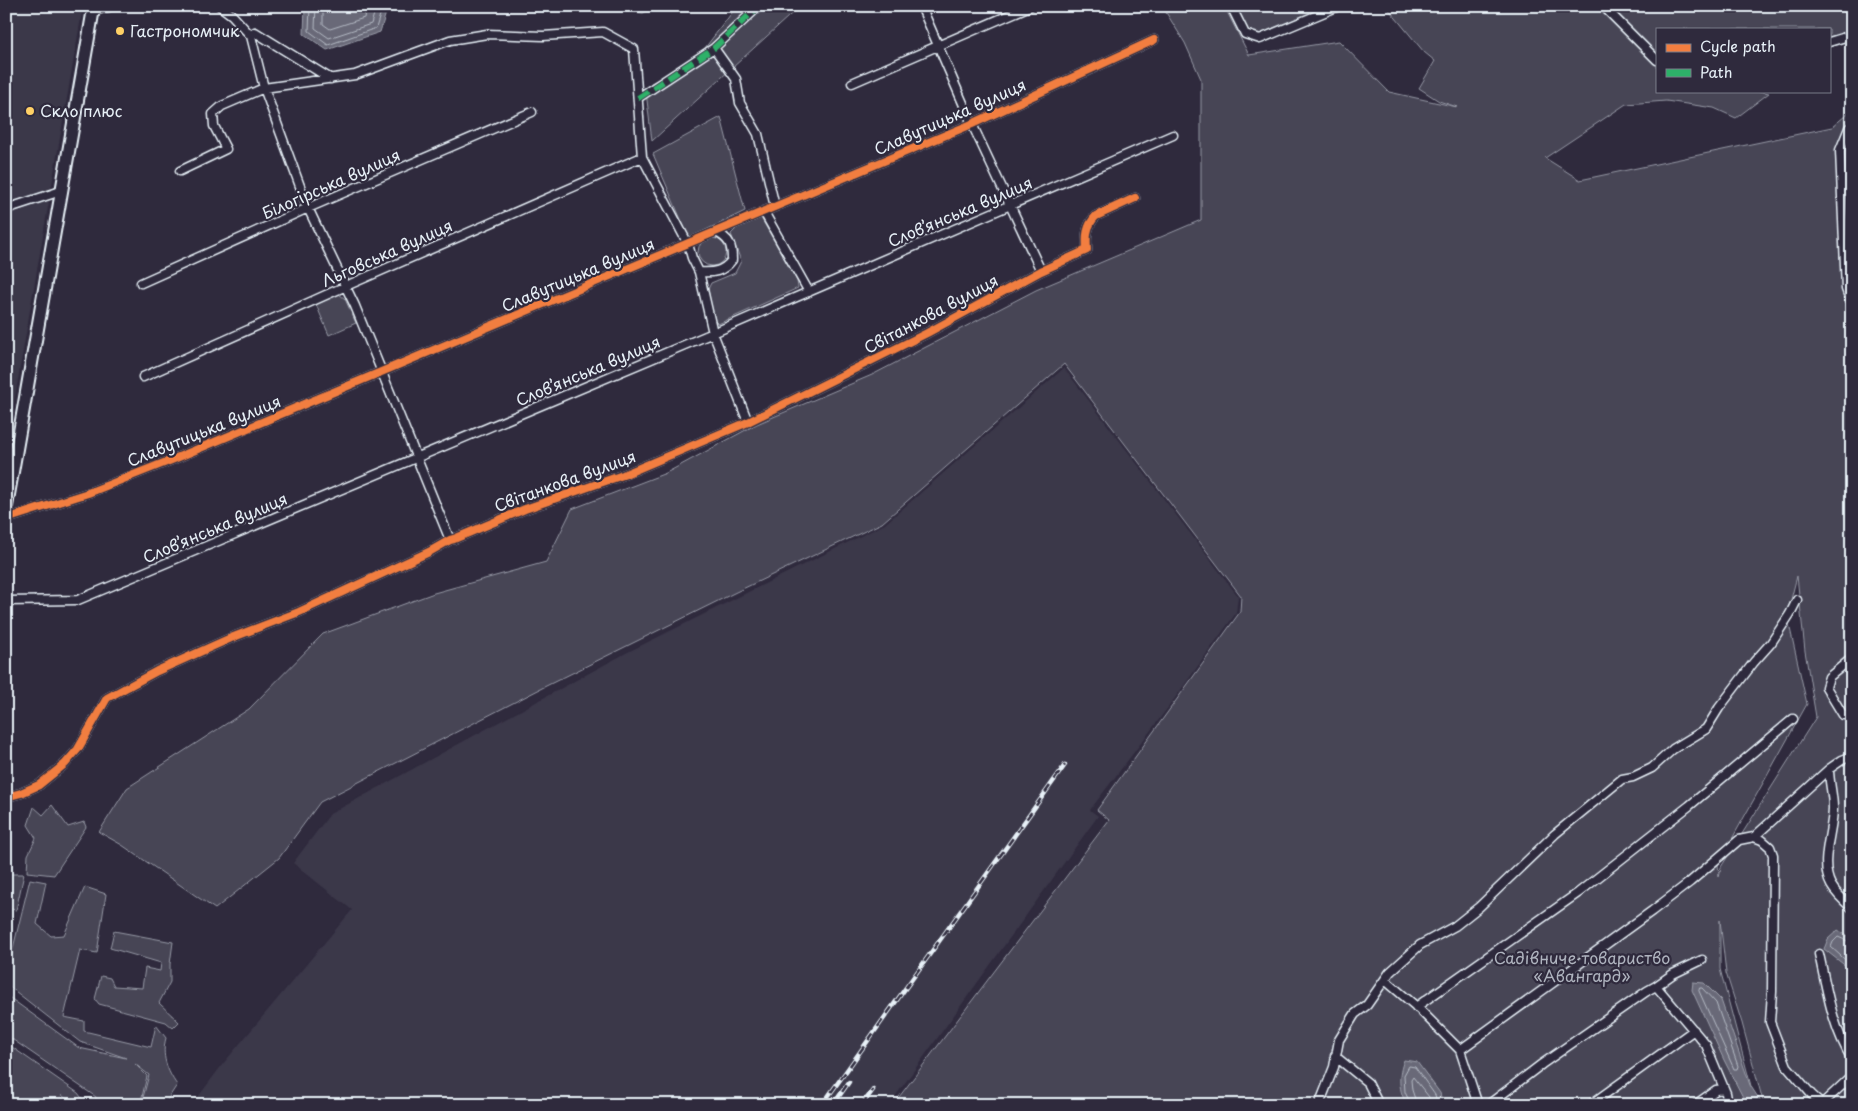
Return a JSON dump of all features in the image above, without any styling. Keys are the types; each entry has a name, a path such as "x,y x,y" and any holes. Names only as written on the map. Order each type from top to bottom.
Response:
{"main road":[{"path":"6,510 93,9"}],"street":[{"path":"93,9 113,6"},
{"path":"220,6 232,14 251,36 264,88 308,208 338,274 346,286 450,540"},
{"path":"638,98 714,48 759,6"},
{"path":"921,6 972,124 1041,271"},
{"path":"852,83 1030,6"},
{"path":"1231,6 1246,34 1260,40 1339,6"},
{"path":"1603,6 1656,59"},
{"path":"251,36 255,32 331,79"},
{"path":"180,171 226,149 214,126 212,114 222,106 264,88 355,75 450,40 487,34 543,36 603,32 634,49 642,157 688,244 699,272 713,333 748,422"},
{"path":"1830,42 1852,35"},
{"name":"Славутицька вулиця","path":"6,519 114,482 382,372 972,124 1154,40"},
{"path":"714,48 736,79 740,103 758,134 775,207"},
{"name":"Білогірська вулиця","path":"141,284 308,208 532,112"},
{"path":"1852,126 1849,128 1840,150 1846,289 1852,305"},
{"name":"Словʼянська вулиця","path":"6,602 78,600 713,333 1173,135"},
{"name":"Льговська вулиця","path":"143,377 642,157"},
{"path":"6,208 61,191"},
{"name":"Світанкова вулиця","path":"6,797 39,785 65,764 78,749 107,698 157,671 231,638 299,612 429,552 450,540 525,509 623,476 748,422 889,352 1041,271 1087,250 1086,235 1092,220 1096,216 1135,198"},
{"path":"764,212 808,292"},
{"path":"699,272 717,272 726,268 732,260 732,250 726,237 716,232"},
{"path":"1319,1105 1334,1067 1339,1040 1355,1014 1367,1005 1390,972 1420,945 1455,926 1479,907 1555,834 1622,779 1652,768 1672,749 1706,729 1719,708 1771,643 1797,600"},
{"path":"1852,658 1829,677 1826,686 1844,716 1852,714"},
{"path":"1416,1007 1578,894 1689,806 1792,719"},
{"path":"1754,837 1829,769 1852,756"},
{"path":"1829,769 1833,807 1827,858 1828,879 1836,893 1852,908"},
{"path":"1460,1050 1660,905 1690,882 1738,840 1754,837 1762,840 1770,847 1773,854 1770,1022 1787,1066 1812,1095 1823,1104 1852,1076"},
{"path":"1819,954 1834,1022 1844,1047 1852,1059"},
{"path":"1488,1105 1542,1064 1647,990 1673,974 1702,960"},
{"path":"1385,980 1460,1050 1478,1105"},
{"path":"1656,986 1706,1044 1724,1089 1728,1105"},
{"path":"1590,1105 1694,1030"},
{"path":"1335,1056 1368,1083 1379,1105"},
{"path":"1695,1105 1716,1090 1724,1089"}],"shaded area":[{"path":"6,6 83,6 6,448"},
{"path":"1064,368 1238,596 1236,613 1170,705 1090,810 1098,816 889,1105 192,1105 222,1065 352,910 293,863 330,814 626,653 885,524"}],"green space":[{"path":"597,6 658,6 643,13"},
{"path":"737,6 800,6 652,141 646,92 651,83 695,61"},
{"name":"Садівниче товариство «Авангард»","path":"1162,6 1224,6 1249,55 1339,41 1389,92 1457,107 1439,101 1419,88 1435,61 1424,52 1386,6 1601,6 1656,62 1656,92 1769,93 1736,118 1714,108 1666,101 1626,104 1545,158 1580,180 1832,127 1852,110 1852,1105 1764,1105 1742,1023 1726,973 1720,920 1720,969 1756,1105 893,1105 1109,820 1097,810 1240,612 1241,596 1064,364 882,523 736,592 546,686 320,802 279,858 215,909 122,845 99,832 127,788 249,709 323,634 434,593 546,562 572,509 666,473 757,424 872,375 1036,290 1201,220 1201,79 1185,43","holes":["1797,576 1805,651 1816,717 1721,867 1719,877 1718,864 1807,704 1787,615"]},
{"path":"1234,6 1335,6 1261,37 1248,33"},
{"path":"1605,6 1852,6 1852,34 1830,41 1830,28 1656,28 1656,58"},
{"path":"721,117 745,211 689,238 653,154"},
{"path":"761,218 797,281 798,288 718,324 713,319 708,289 711,283 735,273 741,261 731,234 737,228"},
{"path":"712,238 722,242 726,252 722,262 712,266 702,262 698,252 702,242"},
{"path":"339,294 345,299 356,323 329,335 315,302"},
{"path":"52,805 68,827 84,822 86,827 54,875 27,872 28,855 36,838 28,825 34,807 43,815"},
{"path":"6,874 24,874 16,910 6,908"},
{"path":"30,879 46,882 37,924 51,936 64,935 85,887 106,894 97,953 80,950 64,1017 84,1021 84,1031 151,1047 156,1025 166,1038 164,1051 166,1063 177,1085 164,1105 141,1105 149,1075 135,1064 147,1076 140,1105 95,1105 96,1097 6,1035 6,995 79,1048 126,1058 80,1042 6,984 6,977"},
{"path":"114,931 173,942 170,982 159,1003 179,1022 173,1028 166,1022 99,1004 95,999 101,976 110,978 114,986 142,988 145,968 160,971 161,963 110,948"},
{"path":"6,1043 78,1093 87,1105 73,1105 62,1095 61,1097 70,1105 6,1105"}],"water":[{"path":"305,6 385,6 385,16 380,32 327,50 304,34"},
{"path":"1838,930 1852,939 1852,971 1824,949 1828,939"},
{"path":"1693,982 1704,983 1721,1000 1750,1085 1763,1105 1747,1105 1692,990"},
{"path":"1404,1060 1417,1062 1440,1093 1443,1105 1407,1105 1400,1083"}],"railway":[{"path":"822,1105 1065,765"},
{"path":"833,1105 849,1082"},
{"path":"862,1105 873,1090"}],"marked path":[{"path":"638,98 714,48 759,6"}],"cycle path":[{"path":"6,519 88,493 174,459 972,124 1154,40"},
{"path":"6,797 39,785 65,764 78,749 107,698 157,671 231,638 299,612 429,552 450,540 525,509 623,475 748,422 927,333 1041,271 1087,250 1087,232 1096,216 1135,198"}],"place":[{"name":"Гастрономчик","path":"120,31"},
{"name":"Скло плюс","path":"30,111"}]}
